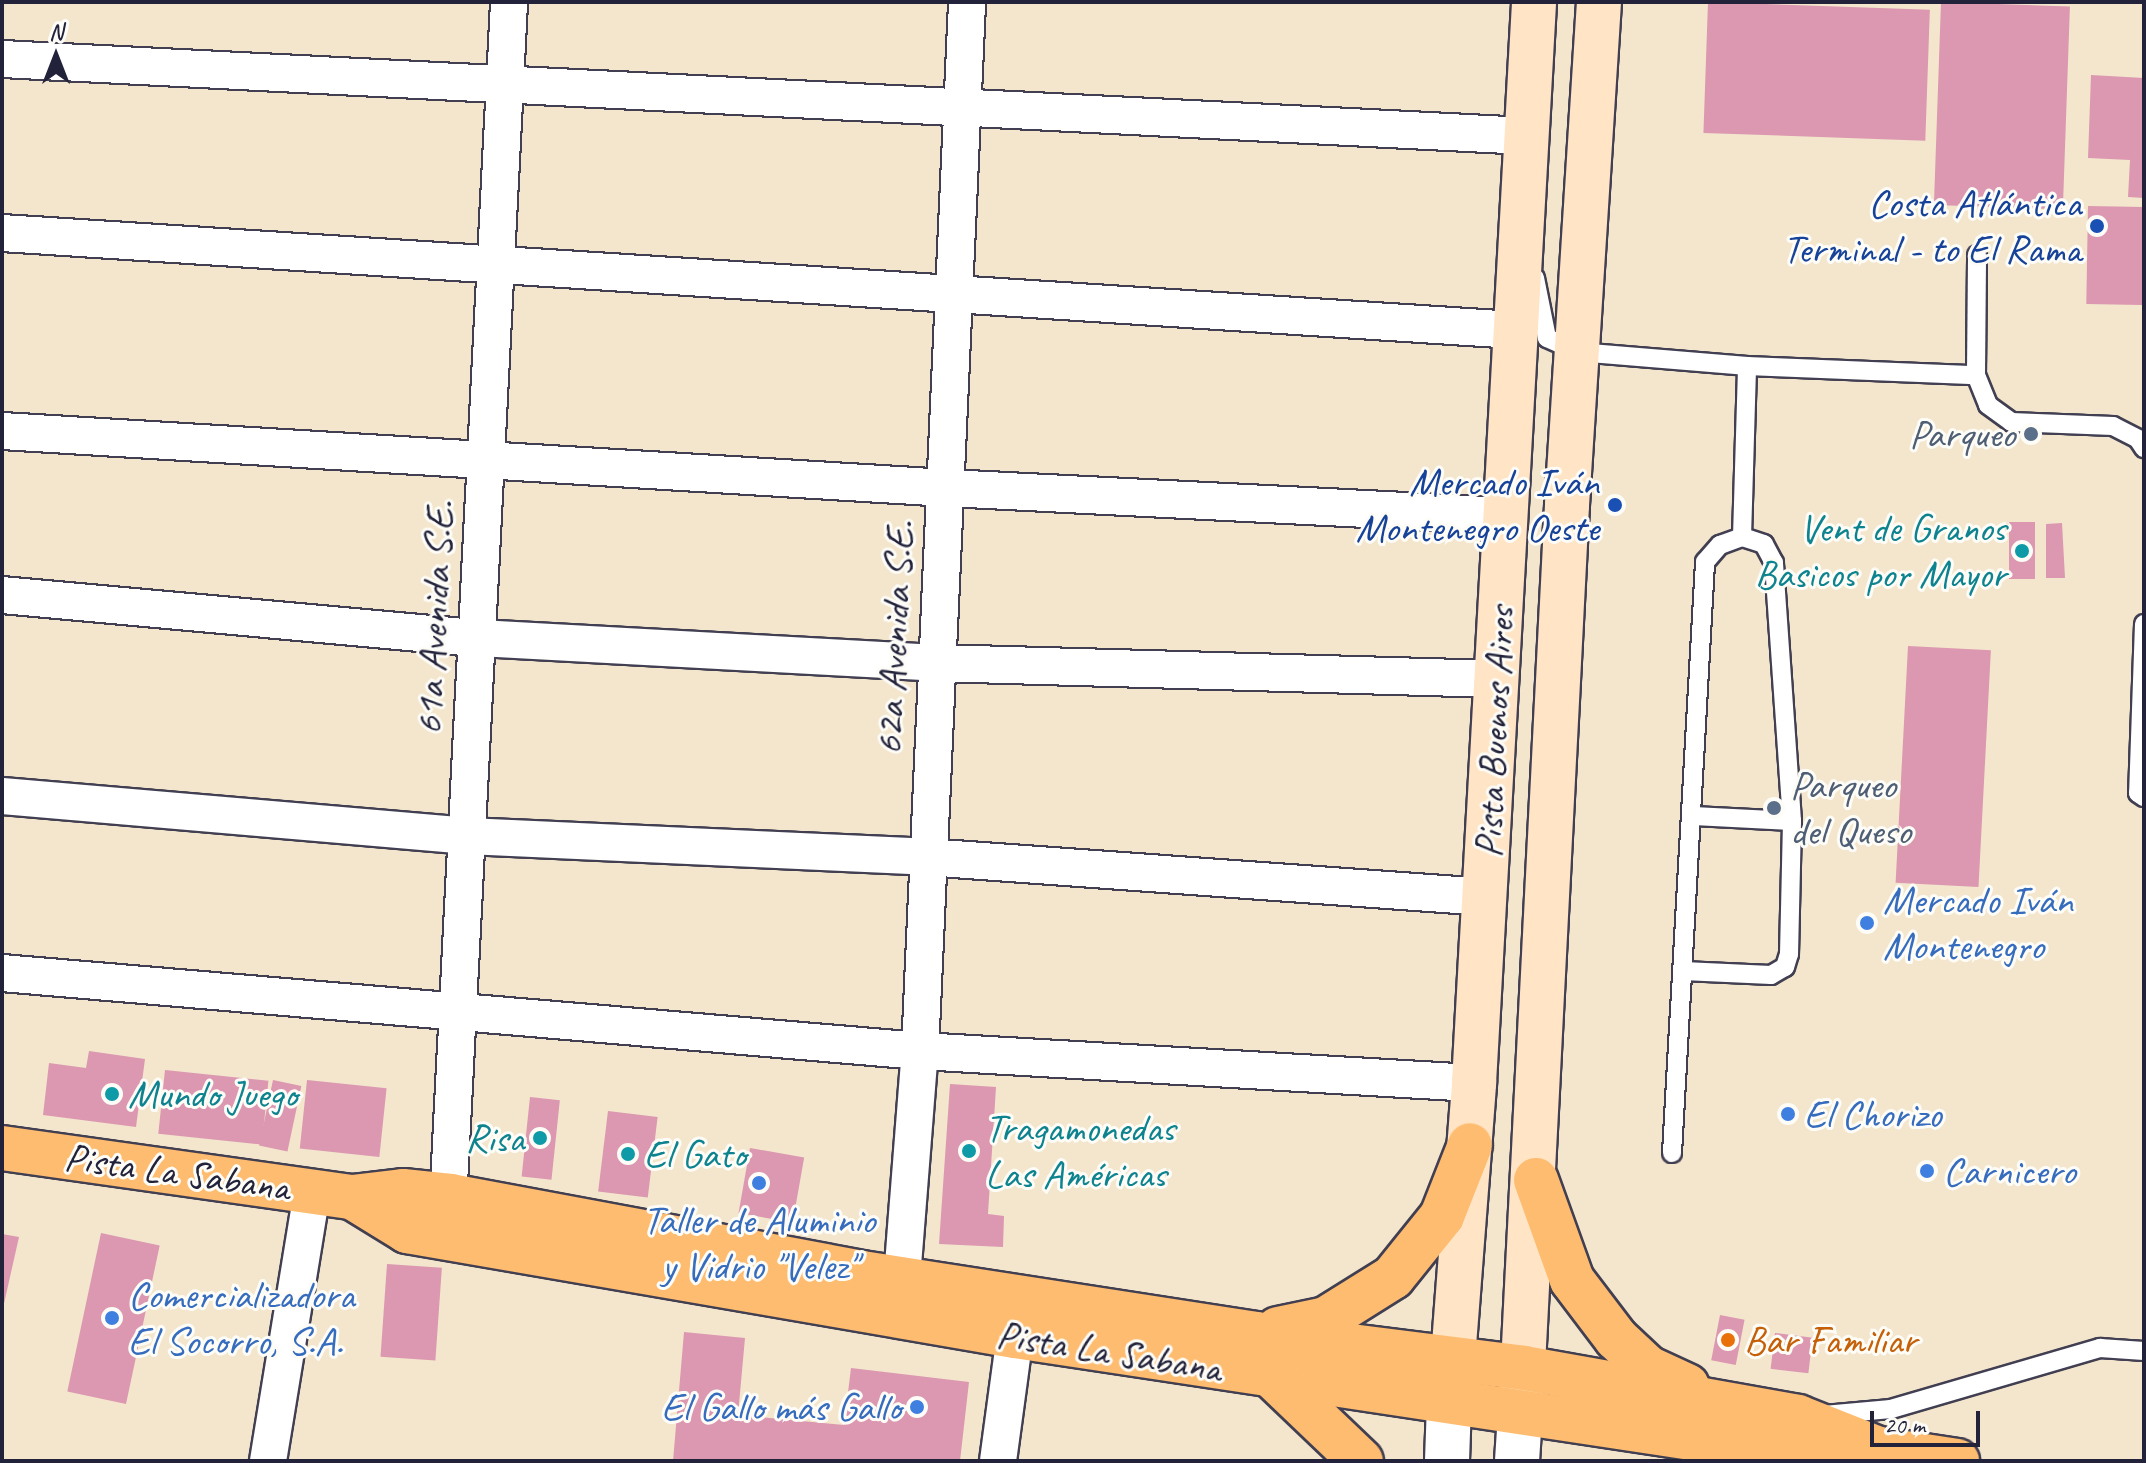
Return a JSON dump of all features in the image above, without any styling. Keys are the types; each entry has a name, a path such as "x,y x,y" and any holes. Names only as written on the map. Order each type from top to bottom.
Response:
{"main road":[{"name":"Pista Buenos Aires","path":"1449,1404 1474,1083 1534,2"},
{"name":"Pista Buenos Aires","path":"1520,1414 1536,1180 1599,2"},
{"path":"1256,1334 1326,1319 1393,1277 1442,1216 1470,1145"},
{"name":"Pista La Sabana","path":"2,1148 332,1194 407,1231 448,1217 902,1278 1256,1334 1524,1368 1798,1417 1879,1449"},
{"path":"1536,1180 1572,1280 1616,1338 1648,1368 1722,1401"},
{"name":"Pista La Sabana","path":"448,1217 1015,1336 1520,1414 1722,1449 1797,1454 1879,1449 1957,1461"},
{"path":"1272,1376 1361,1461"},
{"path":"1640,1461 1662,1449 1722,1449"}],"street":[{"name":"61a Avenida S.E.","path":"448,1217 509,2"},
{"name":"62a Avenida S.E.","path":"902,1278 920,1051 926,857 957,292 967,2"},
{"path":"2,59 505,83 963,111 1527,136"},
{"path":"2,233 1516,330"},
{"path":"2,431 947,488 1505,516"},
{"path":"2,595 478,638 937,663 1496,679"},
{"path":"2,796 468,836 926,857 1485,897"},
{"path":"2,973 920,1051 1474,1083"},
{"path":"268,1461 332,1194"},
{"path":"998,1461 1015,1336"},
{"name":"Pista Buenos Aires","path":"1447,1461 1449,1404"},
{"name":"Pista Buenos Aires","path":"1517,1461 1520,1414"}],"lane":[{"path":"1977,255 1976,375 1988,405 2011,422 2113,426 2138,439 2144,448"},
{"path":"1520,268 1537,281 1547,338 1578,352 1747,366 1976,375"},
{"path":"1742,537 1747,366"},
{"path":"1672,1153 1705,562 1720,545 1742,537 1764,544 1774,563 1792,821 1785,967 1771,975 1683,971"},
{"path":"2144,624 2138,793 2144,797"},
{"path":"1693,816 1792,821"},
{"path":"1798,1417 1891,1409 2100,1348 2144,1351"}],"building":[{"path":"1708,2 1930,10 1925,141 1703,133"},
{"path":"1941,2 2070,7 2063,209 1934,205"},
{"path":"2091,75 2144,78 2144,198 2128,197 2130,160 2088,158"},
{"path":"2088,206 2144,207 2142,305 2086,304"},
{"name":"Vent de Granos Basicos por Mayor","path":"2009,522 2035,522 2035,579 2009,579"},
{"path":"2062,523 2065,578 2046,578 2046,524"},
{"path":"1908,646 1991,650 1978,887 1896,883"},
{"name":"Mundo Juego","path":"89,1051 145,1059 136,1127 43,1115 49,1063 86,1068"},
{"path":"165,1070 268,1081 262,1145 158,1134"},
{"path":"273,1080 301,1086 287,1152 259,1146"},
{"path":"307,1080 387,1088 379,1157 300,1149"},
{"name":"Tragamonedas Las Américas","path":"950,1084 996,1087 988,1214 1004,1216 1003,1247 939,1244"},
{"name":"Risa","path":"530,1097 560,1100 551,1180 522,1177"},
{"name":"El Gato","path":"608,1111 658,1117 648,1197 598,1191"},
{"path":"750,1148 804,1158 793,1223 739,1213"},
{"name":"Comercializadora El Socorro, S.A.","path":"101,1233 160,1245 126,1404 67,1391"},
{"path":"2,1234 19,1237 3,1308 2,1308"},
{"path":"387,1264 442,1268 435,1361 381,1357"},
{"name":"Bar Familiar","path":"1720,1315 1745,1320 1736,1365 1711,1360"},
{"path":"684,1332 745,1338 738,1415 844,1425 851,1368 969,1382 960,1461 673,1461"},
{"path":"1775,1333 1813,1338 1808,1373 1771,1369"}],"place":[{"name":"Costa Atlántica Terminal - to El Rama","path":"2097,226"},
{"name":"Parqueo","path":"2031,434"},
{"name":"Mercado Iván Montenegro Oeste","path":"1615,505"},
{"name":"Vent de Granos Basicos por Mayor","path":"2022,551"},
{"name":"Parqueo del Queso","path":"1774,808"},
{"name":"Mercado Iván Montenegro","path":"1867,923"},
{"name":"Mundo Juego","path":"112,1094"},
{"name":"El Chorizo","path":"1788,1114"},
{"name":"Risa","path":"540,1138"},
{"name":"Tragamonedas Las Américas","path":"969,1151"},
{"name":"El Gato","path":"628,1154"},
{"name":"Carnicero","path":"1927,1171"},
{"name":"Taller de Aluminio y Vidrio \"Velez\"","path":"759,1183"},
{"name":"Comercializadora El Socorro, S.A.","path":"112,1318"},
{"name":"Bar Familiar","path":"1728,1340"},
{"name":"El Gallo más Gallo","path":"917,1407"}]}
